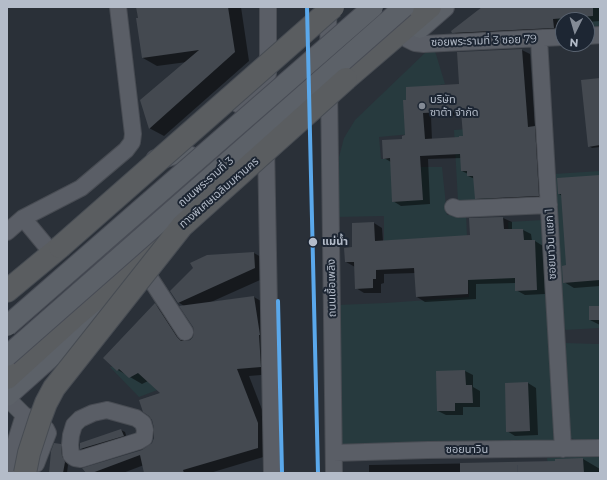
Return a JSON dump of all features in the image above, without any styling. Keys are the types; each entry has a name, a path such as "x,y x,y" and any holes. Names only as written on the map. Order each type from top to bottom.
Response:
{"highway":[{"path":"7,291 66,242 333,7"},
{"name":"ทางพิเศษเฉลิมมหานคร","path":"7,378 76,316 182,226 346,79 430,7"},
{"path":"25,473 29,453 40,419 54,388 182,226"}],"main road":[{"path":"7,322 365,7"},
{"name":"ถนนพระรามที่ 3","path":"7,326 373,7"},
{"name":"ถนนพระรามที่ 3","path":"7,352 399,7"},
{"name":"ถนนพระรามที่ 3","path":"7,356 404,7"},
{"path":"330,103 444,7"},
{"path":"7,282 148,162 268,54"},
{"path":"148,162 178,154 197,159 214,177 215,193 213,212"},
{"path":"7,397 213,212 266,161"}],"street":[{"path":"7,232 23,218 81,188 126,150 132,142 133,134 118,7"},
{"path":"239,105 268,74 268,7"},
{"name":"ถนนเชื้อเพลิง","path":"328,7 334,473"},
{"name":"ซอยพระรามที่ 3 ซอย 79","path":"407,39 415,43 424,44 555,38"},
{"name":"ซอยนาวิน แยก 1","path":"539,39 563,449"},
{"path":"214,103 239,105 254,114 265,134 272,473"},
{"path":"453,208 549,205"},
{"path":"23,218 47,247"},
{"path":"146,272 185,332"},
{"path":"7,397 24,415 42,424 48,433 70,445"},
{"path":"8,473 9,464 24,415"},
{"path":"35,473 36,463 48,433"},
{"name":"ซอยนาวิน","path":"334,453 428,450 600,448"}],"green space":[{"path":"555,7 600,7 600,29 595,30 595,12 556,12"},
{"path":"427,51 435,51 445,84 409,91 411,134 379,137 381,159 403,158 403,167 442,167 447,215 466,214 467,237 384,244 384,216 336,217 335,172 344,138 355,120"},
{"path":"469,129 493,200 458,201 454,130"},
{"path":"600,171 600,328 564,330 554,174"},
{"path":"543,220 555,441 341,444 338,305 469,297 468,278 511,274 508,222"},
{"path":"565,343 600,344 600,440 576,440 571,438"},
{"path":"204,348 215,368 139,397 110,367"},
{"path":"600,456 600,473 549,473 547,458"}],"building":[{"path":"136,7 228,7 235,52 149,129 140,100 199,50 142,58 136,18 138,18"},
{"path":"482,7 593,7 593,12 555,12 555,19 553,19 554,28 452,33 451,31"},
{"path":"522,49 528,127 535,126 539,196 475,199 473,176 467,176 467,171 461,171 460,154 420,156 423,200 392,202 390,158 383,159 382,140 402,139 402,136 405,135 403,100 406,100 406,87 459,84 457,52","holes":["461,111 463,136 425,139 423,113"]},
{"path":"600,78 600,145 588,147 581,80"},
{"path":"600,175 600,280 563,283 562,266 566,265 561,194 558,194 557,178"},
{"path":"503,217 504,229 523,229 524,240 535,240 537,290 515,291 515,278 468,280 468,294 416,297 414,268 376,270 376,279 373,279 373,288 355,289 354,262 345,262 344,248 352,247 352,223 374,222 375,241 470,235 469,218"},
{"path":"254,252 255,268 178,303 170,291 193,268 190,263 207,255"},
{"path":"254,296 260,335 261,367 237,369 258,423 258,448 183,470 184,473 144,473 140,455 92,473 86,473 82,468 142,450 152,443 154,438 154,428 152,420 143,412 139,400 160,393 138,373 129,378 119,369 117,371 103,358 155,303 177,337 181,341 186,341 193,337 194,331 193,327 179,306"},
{"path":"589,306 600,306 600,320 589,320"},
{"path":"465,370 466,385 472,385 473,403 455,403 455,411 437,411 436,371"},
{"path":"528,382 530,431 506,432 505,383"},
{"path":"121,429 124,436 80,449 80,443"},
{"path":"54,443 61,444 62,456 65,462 63,473 49,473 51,451"},
{"path":"583,458 584,473 460,473 460,463 555,461 555,459"}],"transit line":[{"path":"307,7 318,473"},
{"path":"278,301 282,473"}],"place":[{"name":"บริษัท ซาต้า จำกัด","path":"422,106"},
{"name":"แม่น้ำ","path":"313,242"}]}
